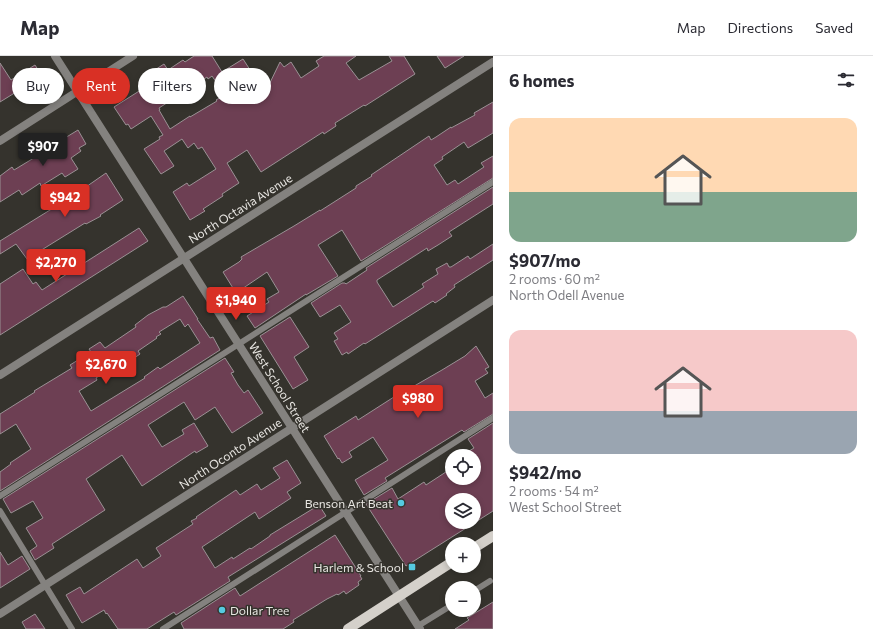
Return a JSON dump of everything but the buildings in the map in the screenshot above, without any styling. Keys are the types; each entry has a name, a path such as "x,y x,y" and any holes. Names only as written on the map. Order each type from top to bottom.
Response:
{"main road":[{"path":"481,544 493,536"},
{"path":"348,629 445,566"}],"street":[{"name":"West School Street","path":"55,56 72,82"},
{"path":"114,68 133,56"},
{"name":"North Octavia Avenue","path":"0,375 493,62"},
{"path":"0,141 72,95"},
{"name":"West School Street","path":"86,104 419,628"},
{"name":"North Oconto Avenue","path":"0,614 493,300"}],"lane":[{"path":"0,496 493,182"},
{"path":"163,629 493,418"},
{"path":"0,511 72,629"},
{"path":"481,587 490,581"},
{"path":"419,628 445,610"}],"place":[{"name":"Benson Art Beat","path":"401,503"},
{"name":"Harlem & School","path":"412,567"},
{"name":"Dollar Tree","path":"222,610"}]}
